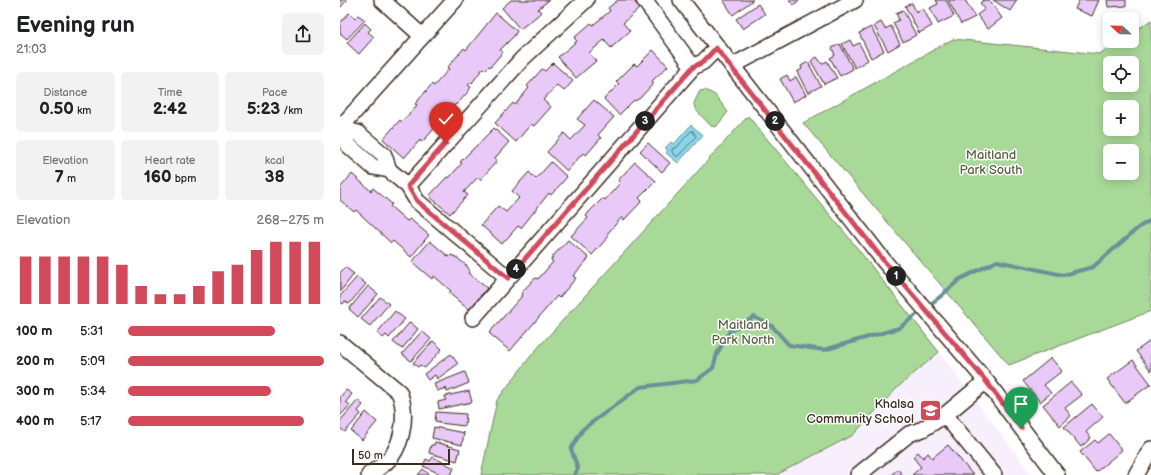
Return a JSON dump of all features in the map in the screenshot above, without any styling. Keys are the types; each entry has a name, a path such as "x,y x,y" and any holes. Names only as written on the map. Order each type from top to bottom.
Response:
{"street":[{"path":"382,0 422,36"},
{"path":"455,0 340,128 358,133 384,155 389,170 408,186 417,201 508,278"},
{"path":"408,186 523,58 586,0"},
{"path":"644,0 693,67"},
{"path":"681,0 716,48 732,66 913,297 986,381 1057,475"},
{"path":"732,66 851,1"},
{"path":"472,318 693,67 703,62 716,48"},
{"path":"340,343 399,392 403,402 404,413 399,440 391,457 369,475"},
{"path":"858,475 908,434 922,429 945,416 986,381"},
{"path":"945,416 994,475"},
{"path":"1136,475 1151,449"}],"shaded area":[{"name":"Khalsa Community School","path":"939,352 1032,475 776,475 897,388"}],"green space":[{"name":"Maitland Park South","path":"1151,20 1151,311 1009,365 803,123 953,39 1099,54 1108,48 1139,48 1139,28"},
{"path":"705,90 715,95 728,112 716,127 711,126 695,109 694,103 700,91"},
{"name":"Maitland Park North","path":"748,116 846,234 939,352 897,388 853,435 776,475 481,475 497,400 534,352"}],"water":[{"path":"691,125 703,135 678,163 666,153 668,150 665,148 671,142 674,144"}],"building":[{"path":"340,0 347,0 340,8"},
{"path":"511,0 549,0 538,9 541,12 537,16 520,29 502,8"},
{"path":"618,0 633,0 640,8 623,23 630,31 611,48 604,40 589,53 596,61 576,78 558,57 577,41 574,38 591,23 593,25 610,11 608,8"},
{"path":"723,0 753,0 733,15"},
{"path":"789,0 800,0 793,5"},
{"path":"936,0 946,0 954,16 938,24 930,8 938,4"},
{"path":"948,0 965,0 975,17 961,24"},
{"path":"984,0 989,0 1002,18 988,29 977,15 985,9 980,3"},
{"path":"993,0 1017,0 1010,11"},
{"path":"1079,0 1099,0 1092,16 1075,9"},
{"path":"1107,0 1126,0 1126,6 1108,7"},
{"path":"912,3 916,12 923,8 932,26 919,33 905,6"},
{"path":"758,4 765,14 743,29 736,19"},
{"path":"903,10 916,35 903,42 893,23 899,20 896,13"},
{"path":"349,13 355,18 358,15 365,20 347,39 340,33 340,23"},
{"path":"496,13 517,31 514,36 500,50 503,52 490,67 489,66 485,70 483,68 472,83 471,82 468,85 471,87 468,92 458,103 453,106 451,104 436,121 439,123 426,138 421,142 420,140 404,158 383,139 400,120 402,122 417,105 415,104 432,84 434,86 449,69 447,68 464,48 466,50"},
{"path":"881,22 885,29 891,26 900,44 888,51 874,26"},
{"path":"365,23 371,29 368,32 374,37 359,54 347,43"},
{"path":"871,27 884,51 871,58 859,33"},
{"path":"850,40 853,46 859,43 868,60 855,68 842,44"},
{"path":"840,44 853,69 840,76 830,58 835,55 832,48"},
{"path":"653,50 668,66 652,81 654,83 640,98 635,101 634,100 619,115 604,99 619,84 616,82 634,64 637,66"},
{"path":"817,57 822,64 827,61 837,78 824,84 811,61"},
{"path":"808,62 821,86 808,93 797,72 802,69 801,66"},
{"path":"553,63 573,81 564,91 557,85 543,100 551,107 534,126 531,124 516,142 495,123 513,103 515,105 529,88 527,86 542,69 545,71"},
{"path":"787,75 790,81 796,77 806,95 793,102 780,79"},
{"path":"594,100 614,117 598,135 601,138 586,155 583,153 567,171 547,152 564,133 571,140 585,125 577,119"},
{"path":"494,128 509,142 495,158 497,161 480,180 478,177 464,192 468,195 450,214 429,196 447,177 449,178 462,163 460,162"},
{"path":"648,143 670,163 662,172 640,151"},
{"path":"551,162 567,177 551,195 549,193 521,228 518,226 502,244 481,225 498,206 506,212 519,198 512,191 529,172 536,179"},
{"path":"635,162 656,181 639,198 642,201 624,220 622,217 607,234 609,236 592,255 571,236 588,218 586,216 589,212 603,198 605,200 620,183 618,181"},
{"path":"352,174 371,191 373,188 392,204 390,206 407,221 410,219 429,235 411,257 393,241 391,243 356,210 354,212 340,200 340,188"},
{"path":"568,240 589,258 573,276 576,278 559,298 557,296 510,351 489,333 521,297 522,292 533,280 536,278 538,279 553,262 551,260 553,256"},
{"path":"430,241 449,257 451,255 456,257 467,266 470,271 468,273 487,288 469,310 449,293 451,291 434,276 432,279 412,262"},
{"path":"345,267 354,274 340,292 340,273"},
{"path":"357,277 366,284 349,304 345,301 343,304 340,302 340,296"},
{"path":"368,286 378,294 358,317 349,309"},
{"path":"380,297 389,304 370,326 361,319"},
{"path":"395,311 405,319 389,338 386,335 383,338 377,333"},
{"path":"410,322 418,329 402,349 393,342"},
{"path":"422,331 431,339 411,361 402,354"},
{"path":"433,341 442,349 425,368 420,365 418,367 413,363"},
{"path":"1150,341 1151,343 1151,371 1136,351"},
{"path":"451,354 458,364 437,379 435,375 428,380 424,374"},
{"path":"1051,358 1062,371 1044,385 1051,393 1040,402 1023,381"},
{"path":"1133,360 1151,384 1125,403 1107,379"},
{"path":"465,372 469,383 447,392 446,388 437,391 434,384"},
{"path":"1071,382 1082,395 1065,408 1071,416 1060,426 1043,405"},
{"path":"346,390 352,394 346,402 350,405 340,416 340,397"},
{"path":"469,391 472,402 439,409 438,402 446,400 445,396"},
{"path":"358,400 363,405 358,411 361,414 345,432 340,428 340,421"},
{"path":"1092,404 1103,417 1086,432 1091,438 1081,447 1064,427"},
{"path":"366,412 377,422 362,440 351,431"},
{"path":"436,412 466,414 465,426 439,423 440,422 435,421"},
{"path":"434,427 464,433 462,445 432,438"},
{"path":"1109,434 1122,450 1096,472 1080,452 1095,440 1098,443"},
{"path":"435,442 460,449 457,461 429,453 431,445 434,445"},
{"path":"948,445 973,475 912,475 921,467 913,457 918,452 923,458 928,453 932,458"},
{"path":"433,457 454,468 451,475 442,475 423,466 426,459 430,461"},
{"path":"423,469 430,475 418,475"},
{"path":"898,469 902,475 891,475"}],"waterway":[{"path":"574,475 578,469 571,449 583,429 640,387 697,380 713,368 717,354 729,332 754,317 772,326 789,345 824,350 899,328 941,296 960,279 997,261 1063,275 1093,267 1139,227 1151,220"}],"place":[{"name":"Khalsa Community School","path":"930,411"}],"route":[{"path":"446,143 408,186 417,201 508,278 693,67 703,62 716,48 732,66 884,261 913,297 986,381 1021,428"}]}
